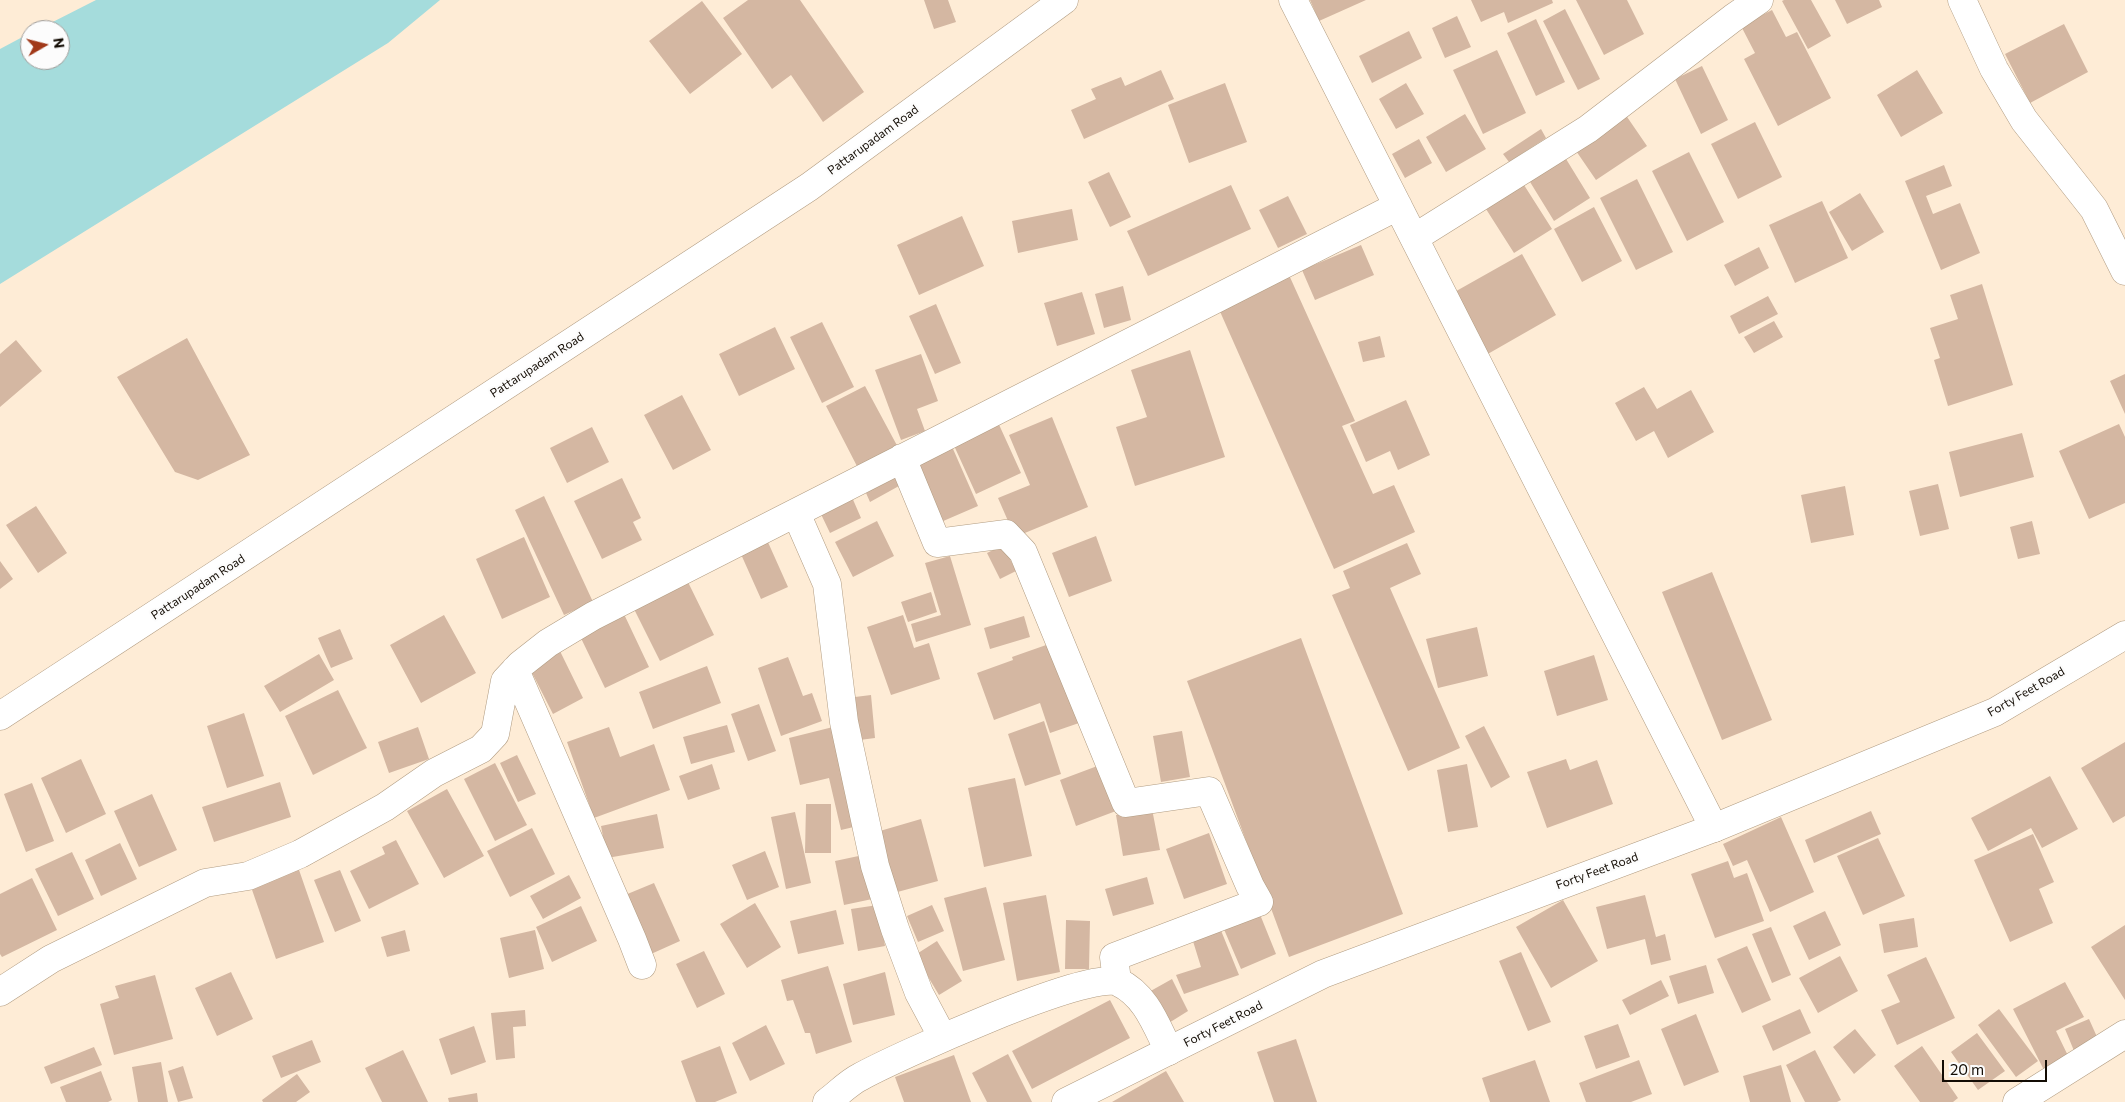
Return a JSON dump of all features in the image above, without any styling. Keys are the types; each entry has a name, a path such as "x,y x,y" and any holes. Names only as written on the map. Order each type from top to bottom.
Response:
{"street":[{"name":"Pattarupadam Road","path":"0,716 809,187 1064,0"},
{"path":"1293,0 1714,828"},
{"path":"1414,238 1588,129 1728,9 1760,0"},
{"path":"1962,0 1994,68 2024,120 2094,209 2125,271"},
{"path":"0,992 52,959 205,883 248,876 300,854 385,807 434,773 481,749 496,734 504,681 548,642 593,616 1398,206"},
{"path":"902,458 937,543 1006,534 1023,552 1126,803 1209,791 1250,886 1259,902 1114,957 1117,981"},
{"path":"796,513 827,584 844,722 875,866 894,929 919,993 943,1038"},
{"name":"Forty Feet Road","path":"1066,1102 1322,974 1714,828 1995,712 2125,634"},
{"path":"515,670 642,965"},
{"path":"827,1102 858,1078 943,1038 1029,1001 1090,984 1117,981 1142,998 1170,1051"},
{"path":"2017,1102 2125,1034"}],"water":[{"path":"96,0 440,0 388,43 0,284 0,49 20,38 20,70 70,70 70,20 57,20"}],"building":[{"path":"748,0 800,0 864,92 823,122 791,75 772,89 723,18"},
{"path":"924,0 948,0 956,22 934,29"},
{"path":"1310,0 1366,0 1319,21"},
{"path":"1471,0 1552,0 1553,3 1508,23 1504,12 1481,22"},
{"path":"1576,0 1627,0 1644,34 1604,55"},
{"path":"1811,0 1831,36 1808,49 1782,1"},
{"path":"1835,0 1879,0 1882,7 1847,24"},
{"path":"702,1 742,54 690,94 649,41"},
{"path":"1565,9 1600,79 1578,90 1543,21"},
{"path":"1772,10 1786,37 1797,32 1831,98 1778,126 1744,59 1755,53 1741,26"},
{"path":"1457,16 1471,47 1445,58 1432,28"},
{"path":"1536,19 1565,82 1536,96 1507,33"},
{"path":"2064,24 2088,72 2030,103 2005,54"},
{"path":"1409,31 1422,58 1372,83 1359,56"},
{"path":"1497,50 1526,113 1483,134 1453,70"},
{"path":"1702,66 1728,120 1701,134 1675,79"},
{"path":"1161,70 1174,99 1084,139 1071,110 1096,99 1091,89 1121,77 1125,86"},
{"path":"1917,70 1943,113 1901,137 1877,95"},
{"path":"1225,83 1247,142 1189,163 1168,105"},
{"path":"1406,83 1424,114 1396,129 1379,99"},
{"path":"1623,111 1647,146 1596,180 1572,145"},
{"path":"1465,114 1486,149 1446,172 1426,137"},
{"path":"1755,122 1782,177 1738,199 1711,144"},
{"path":"1541,129 1546,138 1509,162 1503,154"},
{"path":"1419,139 1432,163 1405,178 1392,154"},
{"path":"1689,152 1724,222 1687,241 1652,171"},
{"path":"1563,154 1590,198 1554,221 1527,177"},
{"path":"1944,165 1952,186 1926,196 1933,214 1960,203 1980,253 1941,270 1905,181"},
{"path":"1109,172 1131,217 1110,227 1088,182"},
{"path":"1637,179 1673,252 1636,270 1600,198"},
{"path":"1231,185 1251,229 1148,276 1127,231"},
{"path":"1524,185 1552,229 1514,253 1486,209"},
{"path":"1860,193 1884,232 1852,251 1829,212"},
{"path":"1288,196 1307,234 1278,248 1259,210"},
{"path":"1822,201 1848,258 1795,283 1769,225"},
{"path":"1594,207 1622,261 1582,282 1554,229"},
{"path":"1072,209 1078,240 1018,253 1012,221"},
{"path":"962,216 984,266 919,295 897,245"},
{"path":"1361,245 1374,275 1315,300 1302,270"},
{"path":"1759,247 1769,268 1735,286 1724,265"},
{"path":"1522,254 1556,315 1486,355 1451,294"},
{"path":"1289,275 1355,421 1342,426 1373,494 1394,485 1415,532 1334,569 1218,307"},
{"path":"1982,284 2013,385 1948,406 1934,360 1940,358 1930,328 1958,319 1950,295"},
{"path":"1123,286 1131,320 1104,328 1095,294"},
{"path":"1082,292 1095,334 1057,346 1044,303"},
{"path":"1768,296 1778,314 1739,334 1730,316"},
{"path":"936,304 961,363 935,374 909,316"},
{"path":"1774,321 1783,337 1754,353 1744,337"},
{"path":"822,322 854,387 822,403 790,337"},
{"path":"775,327 795,369 739,396 719,354"},
{"path":"1380,336 1385,357 1363,362 1358,342"},
{"path":"187,338 250,455 198,480 175,472 117,377"},
{"path":"16,340 42,371 0,407 0,354"},
{"path":"1190,350 1225,457 1135,486 1116,427 1147,417 1131,370"},
{"path":"921,354 938,401 917,409 925,431 901,440 875,370"},
{"path":"2125,374 2125,414 2110,381"},
{"path":"865,386 900,451 860,472 826,406"},
{"path":"1644,387 1657,409 1691,390 1714,432 1668,458 1654,431 1636,441 1615,403"},
{"path":"682,395 711,450 673,470 644,415"},
{"path":"1406,400 1430,455 1398,470 1390,451 1366,462 1350,425"},
{"path":"1052,417 1088,507 1015,537 998,498 1030,485 1009,435"},
{"path":"996,418 1021,473 976,494 951,439"},
{"path":"2119,424 2125,437 2125,503 2089,519 2059,451"},
{"path":"592,427 609,462 567,483 550,448"},
{"path":"2022,433 2034,477 1960,497 1949,452"},
{"path":"950,442 978,506 941,522 914,458"},
{"path":"903,472 908,481 870,502 866,493"},
{"path":"622,478 641,518 633,522 642,540 602,559 574,501"},
{"path":"1938,484 1949,529 1920,536 1909,491"},
{"path":"1845,486 1854,535 1811,543 1801,495"},
{"path":"851,495 861,518 830,533 819,510"},
{"path":"544,496 593,602 564,615 515,510"},
{"path":"36,506 67,553 38,573 6,525"},
{"path":"877,521 894,556 853,577 835,542"},
{"path":"2032,521 2040,554 2018,559 2010,527"},
{"path":"1096,536 1112,581 1069,597 1052,553"},
{"path":"524,537 550,597 502,619 476,559"},
{"path":"767,540 788,587 761,599 740,552"},
{"path":"1407,543 1421,574 1390,588 1460,748 1408,771 1332,595 1350,588 1343,571"},
{"path":"1003,545 1016,571 1000,579 987,553"},
{"path":"950,556 971,625 916,642 911,624 941,615 925,563"},
{"path":"0,561 13,579 0,589"},
{"path":"1712,572 1772,720 1722,740 1662,592"},
{"path":"686,578 714,635 660,661 632,605"},
{"path":"931,592 937,612 908,622 901,602"},
{"path":"623,612 649,667 605,688 579,634"},
{"path":"444,615 476,673 421,703 390,645"},
{"path":"903,615 914,648 929,643 940,679 891,695 867,627"},
{"path":"1024,616 1030,637 990,649 984,628"},
{"path":"1477,627 1488,676 1438,688 1426,639"},
{"path":"340,629 353,659 331,668 318,638"},
{"path":"1301,638 1403,914 1289,957 1187,681"},
{"path":"1049,644 1079,723 1050,733 1040,703 994,720 977,673 1013,660 1012,657"},
{"path":"557,645 583,698 553,714 526,661"},
{"path":"319,654 334,680 280,712 264,686"},
{"path":"1594,655 1608,700 1557,716 1544,671"},
{"path":"788,657 803,696 812,693 822,721 781,736 758,668"},
{"path":"707,666 721,703 653,729 639,692"},
{"path":"338,690 367,748 313,775 285,716"},
{"path":"871,695 875,738 852,741 847,698"},
{"path":"759,704 776,751 748,761 731,714"},
{"path":"244,713 264,776 227,788 207,726"},
{"path":"1044,721 1061,774 1025,786 1008,734"},
{"path":"727,725 735,752 691,764 683,737"},
{"path":"1484,726 1510,777 1491,788 1465,736"},
{"path":"418,727 429,759 389,773 378,742"},
{"path":"609,727 620,757 654,744 670,790 594,818 567,742"},
{"path":"833,727 858,826 841,830 829,778 800,785 789,738"},
{"path":"1182,731 1190,777 1161,782 1153,736"},
{"path":"2125,742 2125,816 2113,823 2081,768"},
{"path":"517,755 536,794 518,802 500,763"},
{"path":"81,759 106,814 66,833 41,778"},
{"path":"1566,759 1570,770 1597,760 1613,804 1547,828 1527,772"},
{"path":"495,763 527,825 495,841 464,779"},
{"path":"712,764 720,789 688,800 679,776"},
{"path":"1467,764 1478,827 1448,832 1437,770"},
{"path":"1100,765 1116,811 1076,826 1060,780"},
{"path":"2050,776 2078,829 2042,848 2031,828 1988,851 1971,818"},
{"path":"1015,778 1032,856 984,867 968,788"},
{"path":"280,782 291,817 214,842 202,807"},
{"path":"32,783 54,841 26,852 4,794"},
{"path":"447,789 484,856 444,878 407,811"},
{"path":"152,794 177,850 139,867 114,811"},
{"path":"806,804 831,804 831,853 805,853"},
{"path":"1152,809 1160,850 1123,856 1116,815"},
{"path":"1871,811 1881,834 1814,863 1805,840"},
{"path":"795,812 811,883 786,889 771,817"},
{"path":"657,814 664,848 607,858 601,826"},
{"path":"1781,817 1814,892 1770,912 1747,860 1733,866 1723,844"},
{"path":"921,819 938,881 890,894 873,833"},
{"path":"532,828 555,874 510,897 487,851"},
{"path":"1209,833 1227,884 1184,899 1166,849"},
{"path":"2033,834 2054,882 2039,889 2053,923 2010,942 1974,860"},
{"path":"1878,838 1905,896 1863,915 1837,856"},
{"path":"396,840 419,884 369,909 350,871 385,854 382,847"},
{"path":"120,843 137,879 101,896 85,860"},
{"path":"765,851 779,887 747,900 732,865"},
{"path":"72,852 94,899 58,916 35,869"},
{"path":"868,854 877,898 844,905 835,861"},
{"path":"1728,861 1734,878 1747,873 1764,921 1715,938 1691,874"},
{"path":"298,867 324,942 276,959 250,884"},
{"path":"340,870 361,921 335,932 314,880"},
{"path":"569,875 581,898 543,919 530,896"},
{"path":"1147,877 1154,904 1113,916 1105,889"},
{"path":"32,878 57,930 2,957 0,954 0,894"},
{"path":"654,883 680,941 651,954 625,895"},
{"path":"986,887 1005,960 963,971 944,898"},
{"path":"1046,895 1060,972 1017,981 1003,903"},
{"path":"1645,895 1656,937 1665,934 1671,960 1651,965 1645,939 1607,949 1596,907"},
{"path":"1563,900 1598,961 1551,988 1516,927"},
{"path":"755,903 781,947 747,968 720,924"},
{"path":"878,905 885,946 858,951 851,909"},
{"path":"932,905 944,931 918,942 907,916"},
{"path":"581,906 597,941 552,962 536,927"},
{"path":"836,910 844,944 798,954 790,921"},
{"path":"1825,911 1841,945 1809,960 1793,926"},
{"path":"1259,912 1276,954 1241,969 1223,927"},
{"path":"1914,918 1918,947 1884,953 1879,924"},
{"path":"1066,920 1090,921 1089,969 1065,969"},
{"path":"2125,925 2125,1000 2091,947"},
{"path":"1771,927 1791,975 1772,983 1752,934"},
{"path":"1220,928 1239,975 1184,994 1176,975 1201,967 1192,938"},
{"path":"405,930 410,951 387,957 381,937"},
{"path":"535,930 544,969 509,978 500,938"},
{"path":"937,941 962,981 939,995 915,955"},
{"path":"1747,946 1771,1000 1742,1013 1717,959"},
{"path":"704,951 725,994 697,1008 676,964"},
{"path":"1521,952 1551,1022 1528,1031 1499,961"},
{"path":"1840,956 1858,991 1818,1013 1799,978"},
{"path":"1926,957 1955,1018 1897,1045 1881,1010 1900,1002 1887,975"},
{"path":"1706,965 1714,993 1678,1004 1669,976"},
{"path":"828,966 852,1042 816,1054 810,1033 805,1033 793,1000 787,1001 781,980"},
{"path":"231,972 253,1019 217,1036 195,988"},
{"path":"885,972 895,1015 853,1025 843,984"},
{"path":"155,975 173,1039 114,1055 100,1004 119,998 115,986"},
{"path":"1172,979 1188,1011 1164,1026 1147,993"},
{"path":"1661,980 1669,996 1630,1015 1622,1000"},
{"path":"2065,982 2084,1017 2056,1031 2072,1064 2047,1076 2013,1009"},
{"path":"1110,1000 1130,1038 1032,1089 1012,1051"},
{"path":"1800,1009 1811,1033 1773,1051 1762,1026"},
{"path":"1999,1009 2038,1061 2016,1077 1978,1025"},
{"path":"525,1010 526,1026 513,1027 515,1058 496,1060 491,1013"},
{"path":"1696,1014 1719,1072 1684,1086 1661,1029"},
{"path":"2089,1019 2102,1048 2077,1058 2065,1029"},
{"path":"1618,1024 1630,1057 1596,1069 1584,1036"},
{"path":"766,1025 785,1064 750,1081 732,1043"},
{"path":"474,1026 486,1062 451,1075 439,1039"},
{"path":"1855,1029 1876,1055 1854,1074 1833,1047"},
{"path":"1977,1033 2005,1071 1978,1090 1951,1052"},
{"path":"1296,1039 1317,1102 1274,1102 1257,1052"},
{"path":"312,1040 321,1062 281,1078 272,1056"},
{"path":"720,1046 737,1093 715,1102 696,1102 681,1061"},
{"path":"1922,1046 1958,1098 1953,1102 1920,1102 1894,1066"},
{"path":"94,1047 102,1065 51,1084 44,1067"},
{"path":"403,1050 428,1102 382,1102 365,1068"},
{"path":"1815,1050 1841,1100 1837,1102 1805,1102 1786,1065"},
{"path":"1008,1054 1032,1102 987,1102 972,1073"},
{"path":"954,1055 971,1102 904,1102 895,1077"},
{"path":"1535,1060 1550,1102 1490,1102 1482,1078"},
{"path":"1639,1060 1652,1094 1631,1102 1586,1102 1579,1083"},
{"path":"161,1062 168,1102 138,1102 132,1067"},
{"path":"1781,1065 1791,1102 1750,1102 1743,1076"},
{"path":"183,1066 193,1098 178,1102 168,1071"},
{"path":"101,1071 112,1100 108,1102 66,1102 60,1087"},
{"path":"1166,1071 1184,1102 1112,1102"},
{"path":"297,1074 310,1092 296,1102 263,1102 262,1100"},
{"path":"477,1093 478,1102 449,1102 448,1098"}]}
